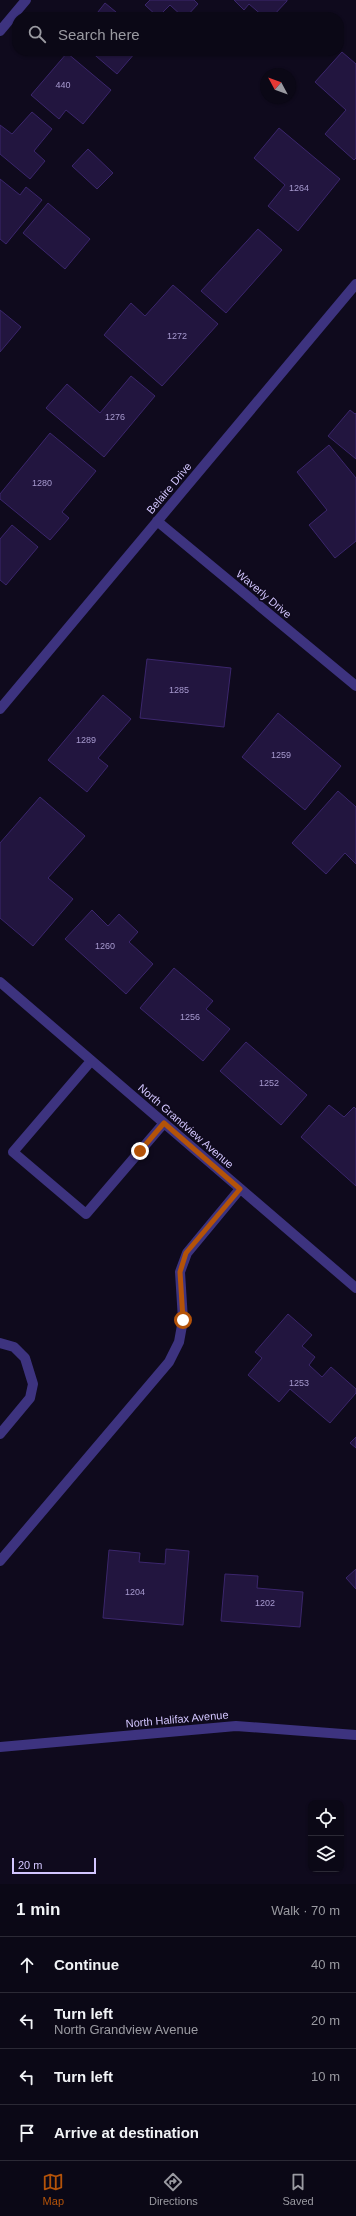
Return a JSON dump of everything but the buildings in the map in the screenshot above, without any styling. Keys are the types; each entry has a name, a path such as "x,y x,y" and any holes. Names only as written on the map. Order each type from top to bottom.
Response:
{"street":[{"path":"16,12 26,0"},
{"path":"0,31 12,17"},
{"name":"Belaire Drive","path":"0,708 356,284"},
{"name":"Waverly Drive","path":"157,521 356,686"},
{"name":"North Grandview Avenue","path":"0,982 356,1288"},
{"path":"91,1061 13,1152 86,1214 164,1123"},
{"path":"0,1562 169,1362 179,1342 183,1320 180,1272 186,1253 240,1189"},
{"path":"0,1343 14,1347 25,1358 33,1384 30,1398 0,1434"},
{"name":"North Halifax Avenue","path":"0,1747 236,1726 356,1735"}],"route":[{"path":"140,1151 164,1123 240,1189 186,1253 180,1272 183,1320"}]}
